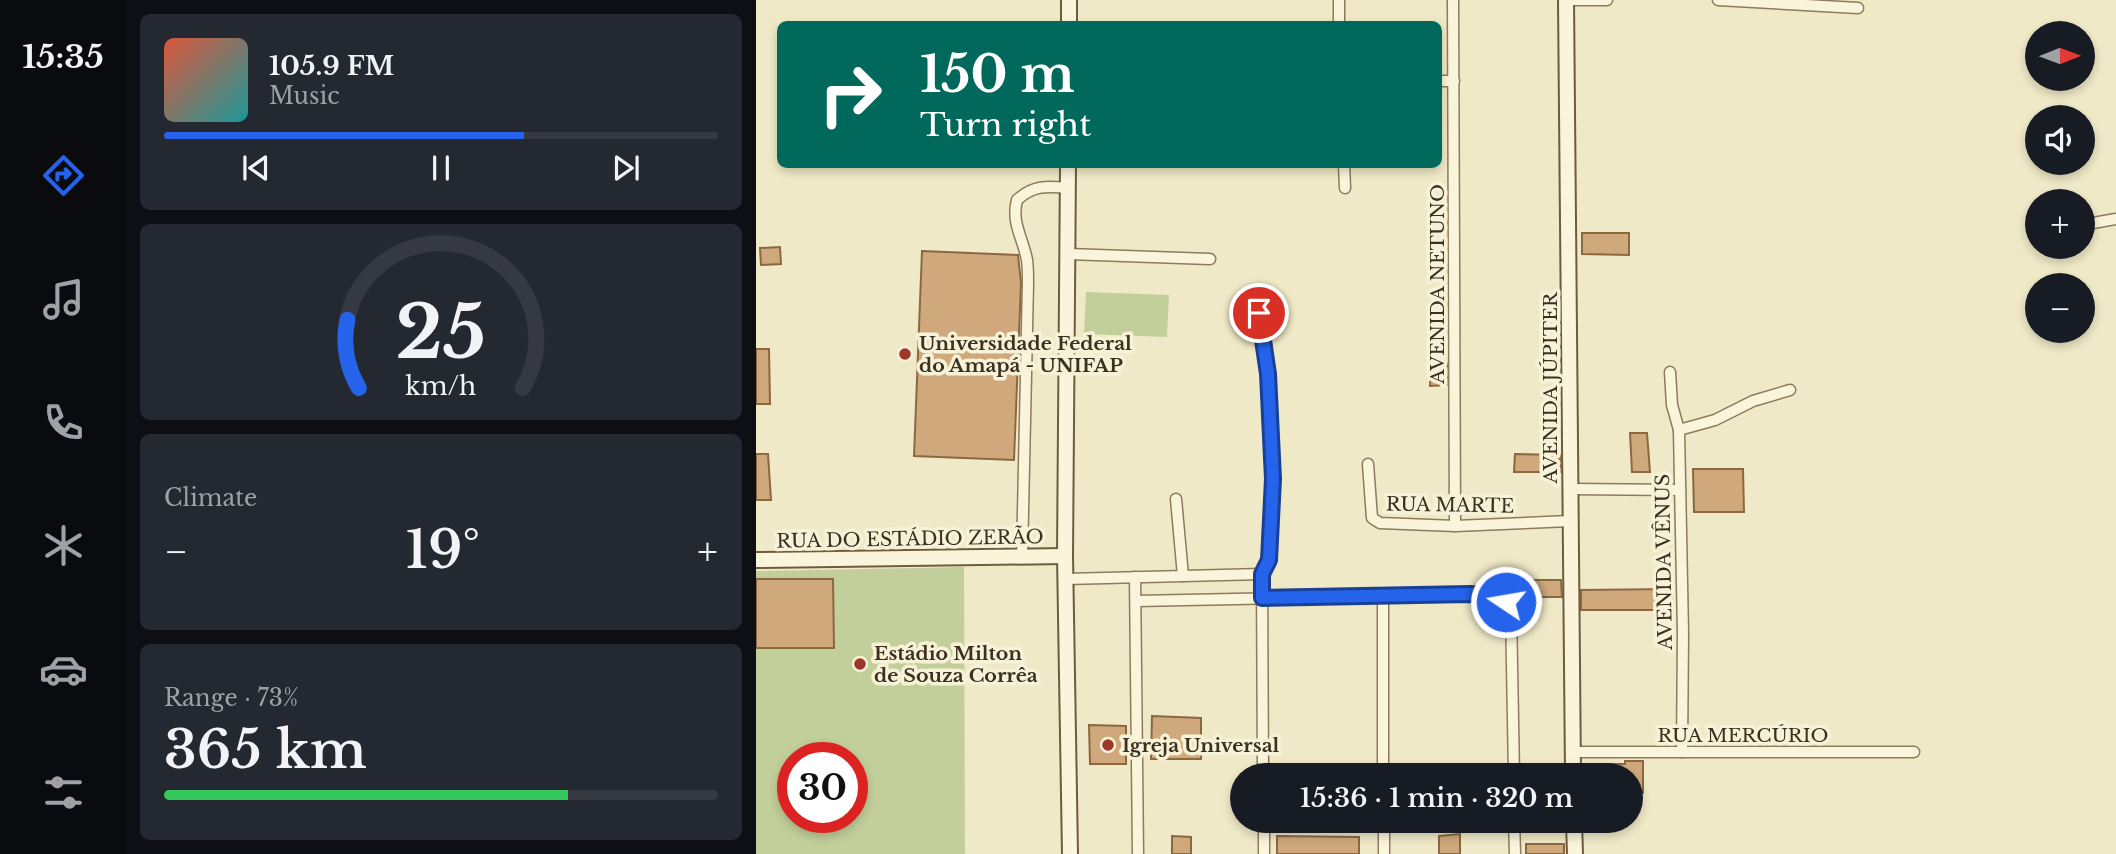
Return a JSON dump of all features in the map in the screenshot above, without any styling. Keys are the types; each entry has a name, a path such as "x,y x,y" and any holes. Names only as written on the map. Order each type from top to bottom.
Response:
{"street":[{"path":"1069,0 1069,21"},
{"path":"1339,0 1339,21"},
{"name":"AVENIDA NETUNO","path":"1453,0 1455,526"},
{"path":"1566,0 1607,0"},
{"name":"AVENIDA JÚPITER","path":"1566,0 1572,763"},
{"path":"1718,0 1858,8"},
{"path":"1442,81 1454,81"},
{"path":"1068,168 1066,579 1070,854"},
{"path":"1344,168 1345,188"},
{"path":"1022,557 1028,283 1027,259 1017,232 1015,206 1017,200 1042,185 1068,188"},
{"path":"2095,223 2116,219"},
{"path":"1068,254 1210,259"},
{"path":"1259,313 1268,374 1273,479 1269,560 1262,574 1263,763"},
{"name":"AVENIDA VÊNUS","path":"1670,372 1672,405 1679,430 1682,752"},
{"path":"1679,430 1715,420 1753,401 1790,390"},
{"name":"RUA MARTE","path":"1368,464 1372,518 1384,524 1455,526 1570,521"},
{"path":"1570,489 1680,491"},
{"path":"1176,499 1183,576"},
{"name":"RUA DO ESTÁDIO ZERÃO","path":"756,561 1066,556"},
{"path":"1066,579 1262,574"},
{"path":"1135,577 1138,854"},
{"path":"1383,596 1384,763"},
{"path":"1136,601 1383,596 1497,597 1511,609 1514,763"},
{"name":"RUA MERCÚRIO","path":"1572,752 1914,752"},
{"path":"1264,833 1264,854"},
{"path":"1384,833 1384,854"},
{"path":"1514,833 1515,854"},
{"path":"1574,833 1575,854"}],"green space":[{"path":"1086,292 1169,295 1167,337 1084,334"},
{"name":"Estádio Milton de Souza Corrêa","path":"964,567 965,854 756,854 756,571"}],"building":[{"path":"1582,233 1629,233 1629,255 1582,254"},
{"path":"780,247 781,264 761,265 760,248"},
{"path":"922,251 1018,255 1021,283 1014,460 914,456"},
{"path":"756,349 769,349 770,404 756,404"},
{"path":"1431,363 1447,363 1447,385 1430,386"},
{"path":"1630,433 1647,433 1650,472 1632,472"},
{"path":"756,454 768,454 771,500 756,500"},
{"path":"1515,454 1560,455 1561,472 1514,472"},
{"path":"1693,469 1743,469 1744,512 1694,512"},
{"path":"756,579 833,579 834,648 756,648"},
{"path":"1521,580 1561,580 1562,597 1521,597"},
{"path":"1672,589 1672,610 1581,610 1581,590"},
{"path":"1152,716 1201,718 1201,759 1151,759"},
{"name":"Igreja Universal","path":"1089,725 1126,726 1126,764 1090,764"},
{"path":"1625,761 1643,761 1643,763"},
{"path":"1460,834 1460,854 1439,854 1439,836"},
{"path":"1172,836 1191,837 1191,854 1172,854"},
{"path":"1277,836 1359,837 1359,854 1277,854"},
{"path":"1526,844 1564,844 1564,854 1526,854"}],"place":[{"name":"Universidade Federal do Amapá - UNIFAP","path":"905,354"},
{"name":"Estádio Milton de Souza Corrêa","path":"860,664"},
{"name":"Igreja Universal","path":"1108,745"}],"route":[{"path":"1259,313 1268,374 1273,479 1269,560 1262,574 1262,598 1470,594 1497,597 1506,602"}]}
